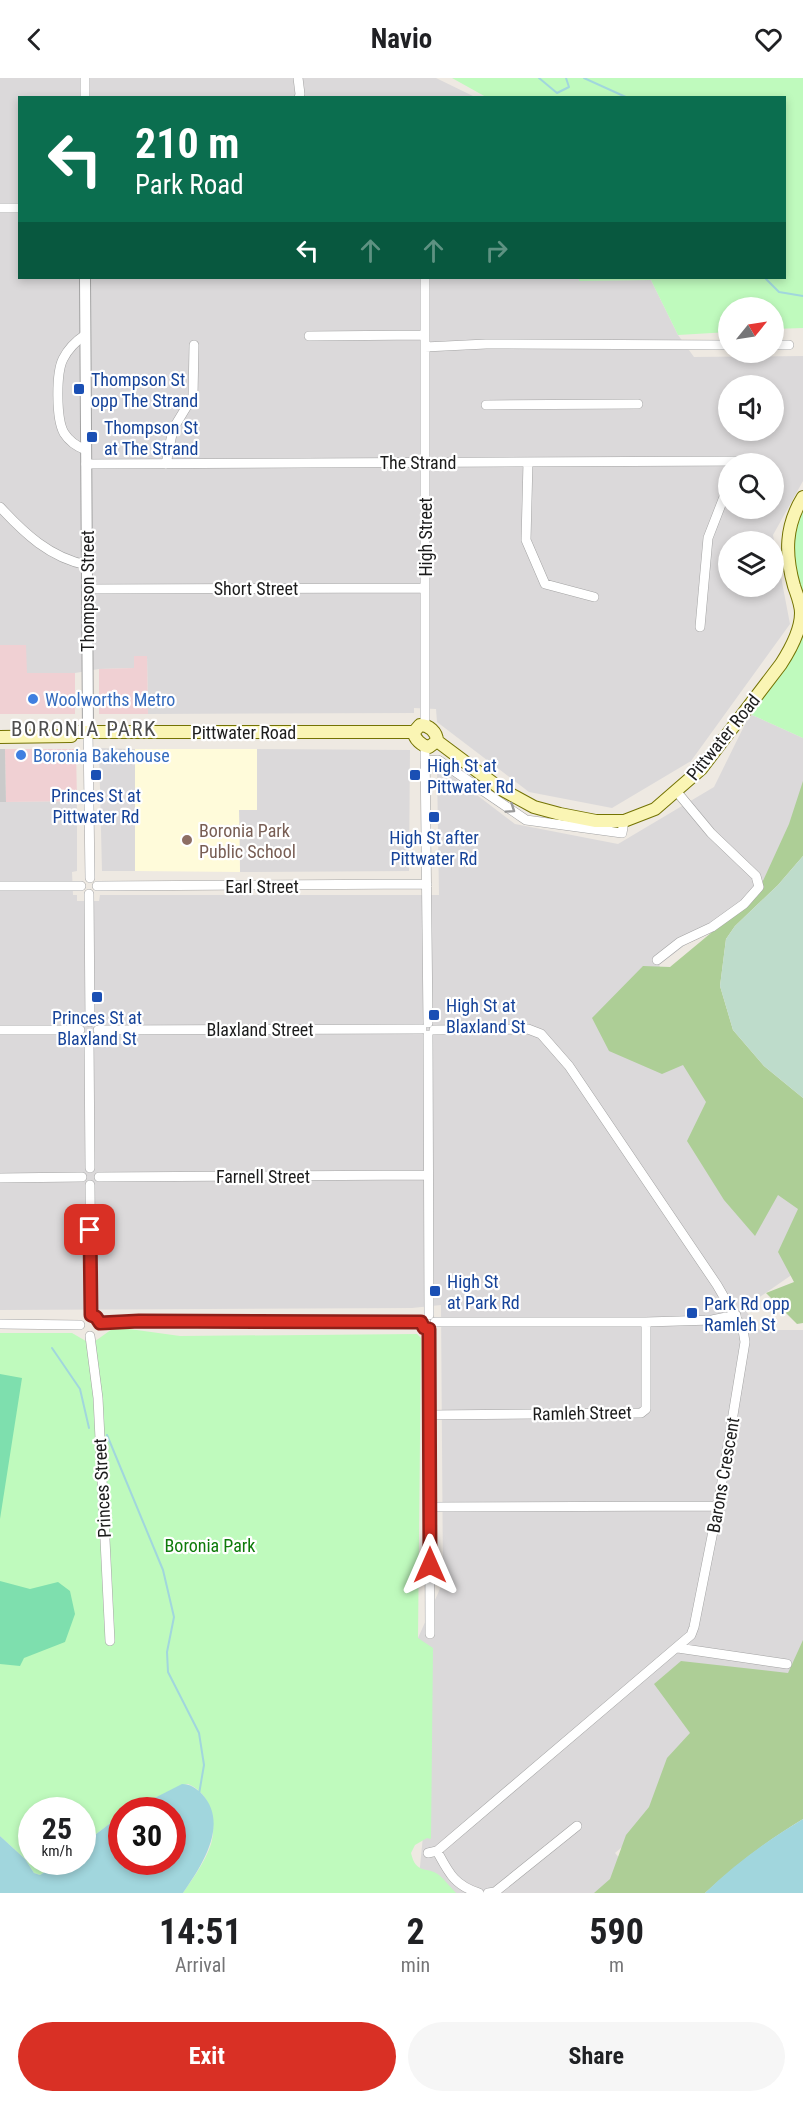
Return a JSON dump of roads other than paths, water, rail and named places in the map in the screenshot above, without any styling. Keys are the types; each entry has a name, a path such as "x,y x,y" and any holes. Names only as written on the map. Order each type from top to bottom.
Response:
{"main road":[{"name":"Pittwater Road","path":"0,729 71,729 73,732 88,732 420,728 435,734 431,744 489,782 528,804 576,818 624,821 655,809 701,769 781,664 794,639 801,612 788,562 787,544 794,514 803,497"},
{"name":"Pittwater Road","path":"0,736 71,736 73,732"}],"street":[{"path":"85,78 85,96"},
{"path":"298,78 300,96"},
{"path":"0,208 18,208"},
{"name":"Thompson Street","path":"85,279 88,732"},
{"name":"High Street","path":"420,728 425,588 425,279"},
{"path":"85,335 75,342 63,358 57,393 63,431 78,447 86,450"},
{"path":"309,336 425,335"},
{"path":"425,347 486,344 718,345"},
{"path":"166,464 173,429 194,396 194,345"},
{"path":"784,345 789,345"},
{"path":"486,405 639,404"},
{"path":"528,462 526,540 545,584 594,597"},
{"name":"The Strand","path":"86,464 718,462"},
{"path":"0,507 24,532 45,548 67,560 87,566"},
{"path":"700,627 708,538 718,512"},
{"name":"Short Street","path":"87,589 425,588"},
{"path":"88,732 90,878"},
{"path":"430,1634 431,1322 427,1175 425,761 431,744"},
{"path":"425,761 438,760 526,820 622,833 624,821"},
{"path":"657,960 680,942 712,927 744,903 759,887 756,876 711,833 677,792"},
{"path":"90,878 95,880 97,886 94,892 89,894 82,891 81,885 85,879 90,878"},
{"name":"Earl Street","path":"97,886 427,884"},
{"path":"0,886 81,885"},
{"path":"89,894 90,1022"},
{"path":"90,1022 98,1030 96,1037 89,1040 83,1037 80,1030 83,1024 90,1022"},
{"name":"Blaxland Street","path":"98,1030 528,1029 541,1034"},
{"path":"0,1030 80,1030"},
{"name":"Barons Crescent","path":"479,1893 466,1889 452,1878 432,1852 691,1635 718,1506 745,1342 743,1330 736,1315 569,1066 541,1034"},
{"path":"89,1040 90,1168"},
{"path":"90,1168 97,1171 99,1177 97,1182 90,1185 85,1183 82,1177 84,1171 90,1168"},
{"name":"Farnell Street","path":"99,1177 427,1175"},
{"path":"0,1178 82,1177"},
{"path":"90,1185 91,1315"},
{"path":"91,1315 96,1317 100,1323 99,1331 90,1336 84,1333 80,1325 82,1319 91,1315"},
{"path":"100,1323 139,1321 421,1322 422,1317 431,1322 646,1322 712,1320 736,1315"},
{"name":"Ramleh Street","path":"430,1415 641,1413 646,1409 646,1322"},
{"path":"0,1324 80,1325"},
{"name":"Princes Street","path":"90,1336 98,1398 110,1641"},
{"path":"430,1508 718,1506"},
{"path":"678,1648 787,1664"},
{"path":"488,1893 495,1892 577,1826"}],"water":[{"path":"182,1784 188,1785 202,1794 210,1806 213,1832 210,1845 198,1871 183,1893 0,1893 0,1836 18,1853 18,1875 96,1875 96,1834 108,1825 108,1875 186,1875 186,1797 156,1797"},
{"path":"803,1819 803,1893 705,1893 752,1853"}],"waterway":[{"path":"539,78 557,93 569,87 566,78"},
{"path":"584,78 624,96"},
{"path":"766,279 779,292 803,296"},
{"path":"52,1348 80,1389 89,1428"},
{"path":"107,1435 163,1570 174,1617 167,1652 168,1672 199,1733 204,1765 199,1794"}],"place":[{"name":"Thompson St opp The Strand","path":"79,389"},
{"name":"Thompson St at The Strand","path":"92,437"},
{"name":"Woolworths Metro","path":"33,699"},
{"name":"Boronia Bakehouse","path":"21,755"},
{"name":"Princes St at Pittwater Rd","path":"96,775"},
{"name":"High St at Pittwater Rd","path":"415,775"},
{"name":"High St after Pittwater Rd","path":"434,817"},
{"name":"Boronia Park Public School","path":"187,840"},
{"name":"Princes St at Blaxland St","path":"97,997"},
{"name":"High St at Blaxland St","path":"434,1015"},
{"name":"High St at Park Rd","path":"435,1291"},
{"name":"Park Rd opp Ramleh St","path":"692,1313"}],"district":[{"name":"BORONIA PARK","path":"84,729"}],"park label":[{"name":"Boronia Park","path":"210,1545"}]}
